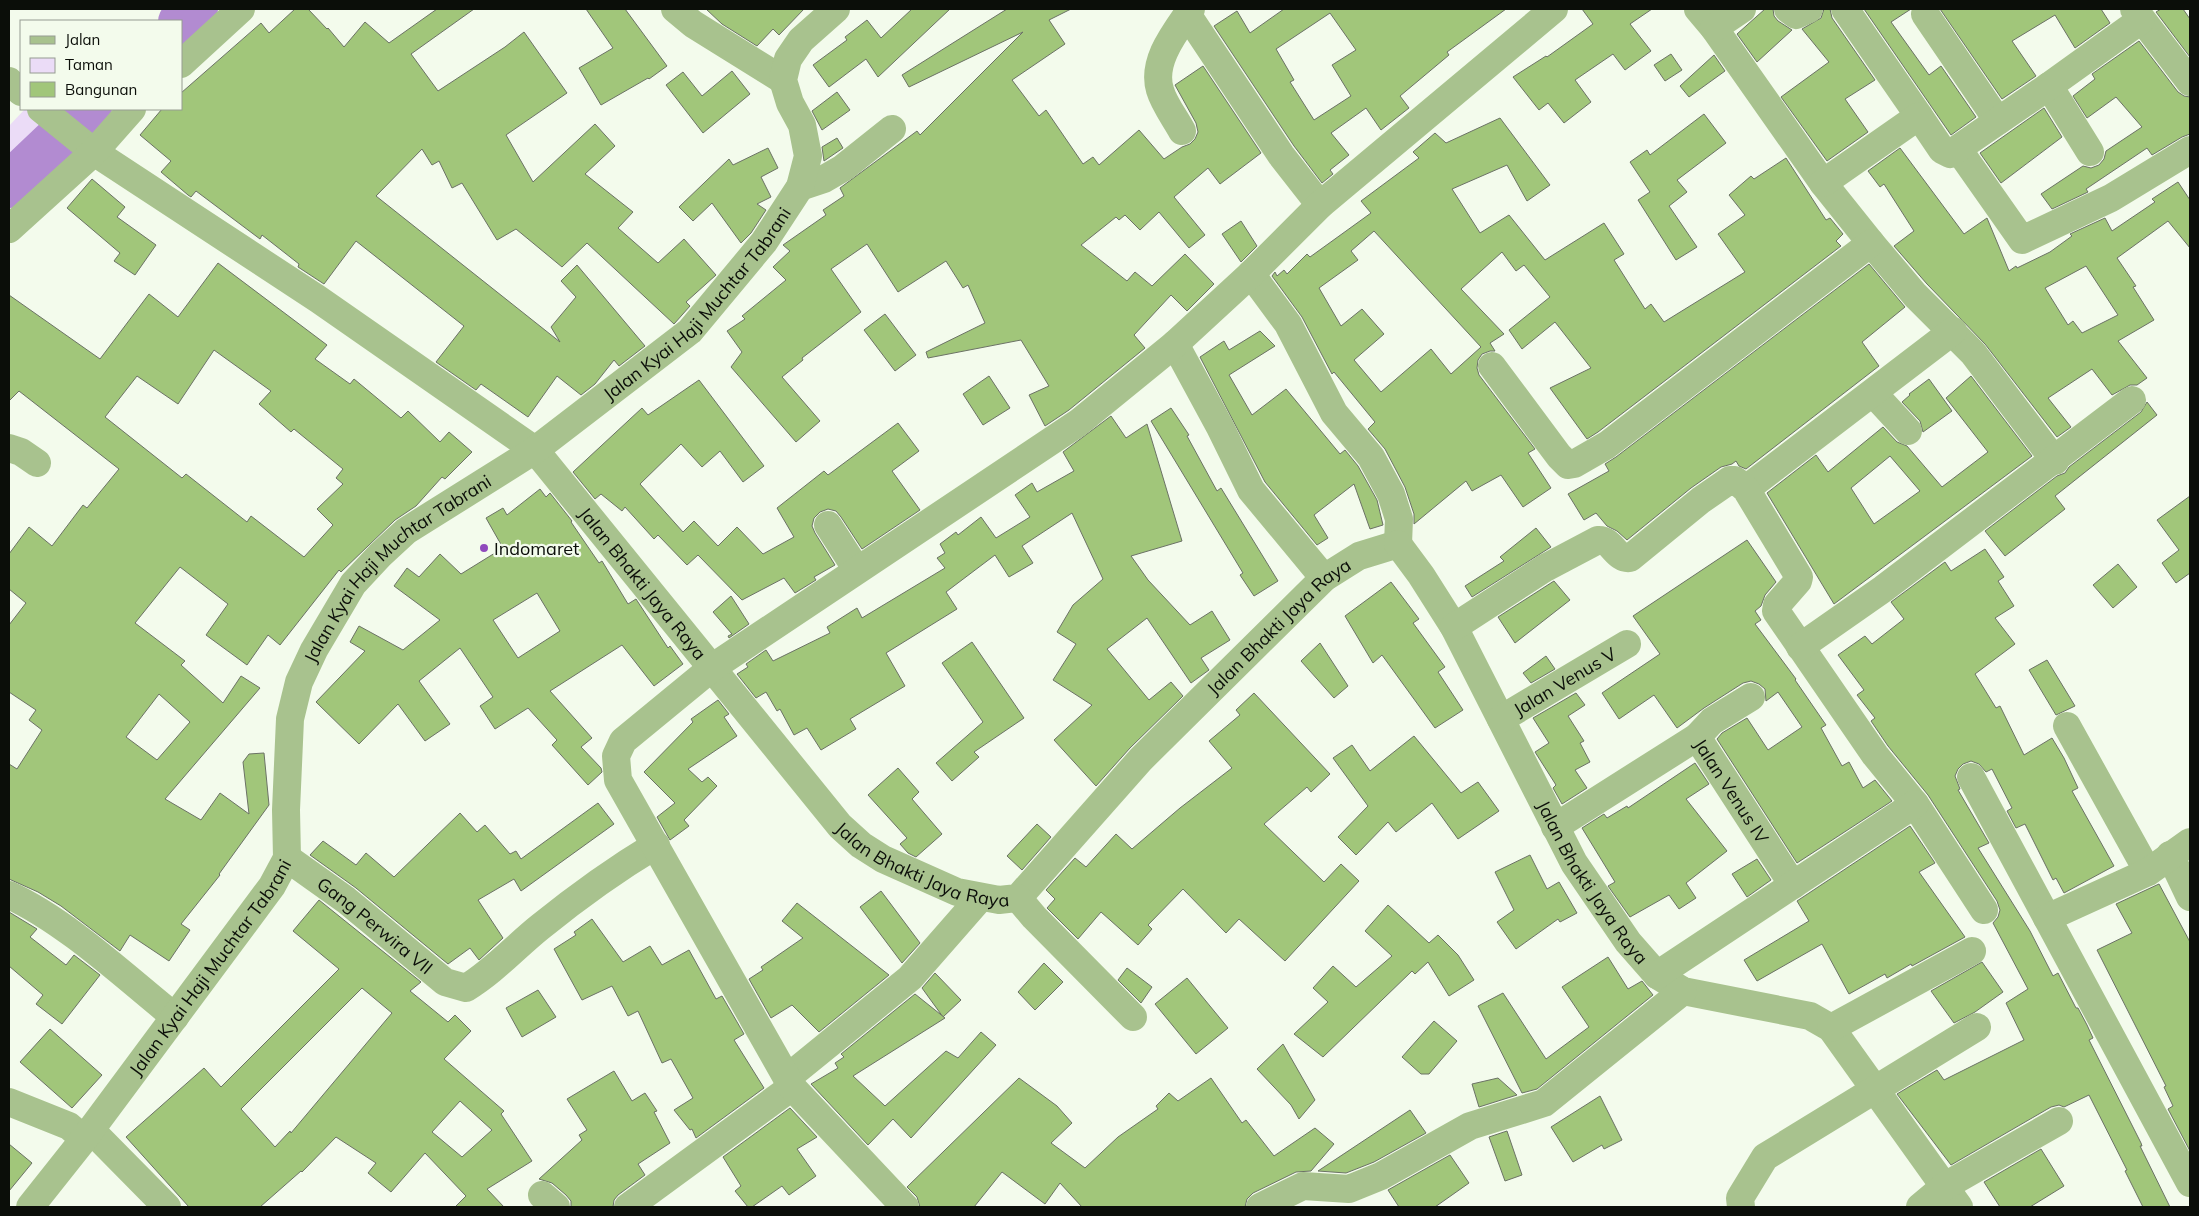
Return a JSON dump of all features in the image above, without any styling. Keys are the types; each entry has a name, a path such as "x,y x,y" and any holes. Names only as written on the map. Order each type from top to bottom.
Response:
{"street":[{"path":"182,63 241,9"},
{"path":"675,9 693,24 783,80 788,59 801,40 836,9"},
{"path":"906,1207 790,1083 618,780 616,756 623,741 714,667 1078,423 1175,344 1251,274 1320,205 1554,9"},
{"path":"1742,9 1706,18 1823,183 1915,295 1973,353 2054,461"},
{"path":"1788,9 1796,16 1809,9"},
{"path":"1845,9 1942,150 1950,154 2049,86 2137,14 2190,82"},
{"path":"1182,131 1158,83 1159,70 1166,48 1189,11 1281,155 1320,205"},
{"path":"1925,14 1998,121"},
{"path":"9,80 20,91"},
{"name":"Jalan Kyai Haji Muchtar Tabrani","path":"30,1207 88,1134 272,886 287,858 286,810 292,710 299,682 314,650 348,592 380,555 406,532 535,450 690,331 764,242 800,187 808,156 802,125 790,103 783,80"},
{"path":"2049,86 2090,152"},
{"path":"9,229 86,146 131,110"},
{"name":"Jalan Bhakti Jaya Raya","path":"46,113 86,146 318,299 535,450 714,667 840,826 861,845 883,859 957,892 980,898 999,900 1018,898 1141,759 1324,578 1358,556 1398,544 1421,575 1454,626 1574,863 1628,942 1657,976 1683,991 1810,1016 1831,1028 1952,1196"},
{"path":"1823,183 1919,116"},
{"path":"800,187 824,179 843,168 892,129"},
{"path":"1958,149 2022,240 2111,198 2190,150"},
{"path":"1492,366 1559,456 1568,464 1574,464 1607,445 1871,243"},
{"path":"1251,274 1288,324 1334,413 1371,457 1391,494 1399,520 1398,544"},
{"path":"1746,489 1953,332"},
{"path":"1175,344 1220,427 1251,490 1324,578"},
{"path":"1874,393 1908,431"},
{"path":"1800,647 1883,589 2132,400"},
{"path":"9,448 21,452 37,463"},
{"path":"1454,626 1545,568 1598,540 1606,541 1622,557 1630,558 1701,500 1730,480 1735,480 1746,489 1799,577 1798,581 1776,608 1800,647 1875,755 1915,804 1984,910"},
{"path":"828,525 858,570"},
{"name":"Jalan Venus V","path":"1501,719 1627,644"},
{"path":"1697,737 1712,721 1751,697"},
{"path":"2067,726 2148,872"},
{"name":"Jalan Venus IV","path":"1556,827 1697,737 1793,885"},
{"path":"1971,778 2190,1183"},
{"path":"1657,976 1915,804"},
{"name":"Gang Perwira VII","path":"287,858 346,900 444,982 466,988 481,979 540,927 627,862 656,845"},
{"path":"2047,918 2148,872 2180,849 2190,896"},
{"path":"9,895 29,904 60,925 175,1017"},
{"path":"628,1207 790,1083 910,978 980,898"},
{"path":"1018,898 1034,917 1132,1017"},
{"path":"1831,1028 1972,951"},
{"path":"1260,1207 1303,1186 1349,1189 1381,1176 1470,1126 1544,1103 1683,991"},
{"path":"1741,1207 1740,1198 1764,1156 1977,1027"},
{"path":"9,1102 88,1134 167,1207"},
{"path":"1920,1207 1952,1196 2059,1121"}],"green space":[{"path":"24,110 42,110 94,152 9,229 9,126"}],"building":[{"path":"295,9 308,9 344,47 365,22 389,43 437,9 474,9 411,54 438,91 505,47 524,32 567,93 506,135 533,182 595,124 615,146 585,174 633,212 618,228 658,263 684,239 716,275 686,302 690,306 674,324 587,243 562,267 516,229 497,240 462,183 452,188 439,161 432,165 422,149 376,196 560,342 551,327 576,297 561,281 577,265 645,346 619,366 614,360 595,384 581,395 557,376 528,417 481,384 476,390 436,362 464,326 356,241 324,284 298,267 299,264 262,235 260,239 196,191 191,197 161,172 171,161 140,135 161,110 182,110 182,92 261,23 269,33"},
{"path":"586,9 625,9 667,66 649,79 601,105 579,68 613,48"},
{"path":"706,9 804,9 779,35 773,29 757,46 722,24"},
{"path":"912,9 950,9 878,77 866,59 829,87 813,65 847,40 845,37 867,20 881,38"},
{"path":"1007,9 1071,9 1049,20 1065,44 1012,80 1039,116 1046,110 1083,164 1093,157 1099,165 1139,130 1164,159 1190,144 1198,132 1196,123 1175,85 1203,66 1261,153 1220,184 1208,168 1174,197 1205,235 1189,248 1159,212 1140,230 1125,215 1119,220 1116,217 1081,245 1127,281 1135,272 1152,286 1185,254 1214,284 1187,311 1171,295 1134,335 1145,348 1069,410 1045,426 1029,395 1049,386 1021,340 928,358 926,352 985,323 968,285 963,288 946,261 898,292 867,244 831,269 861,312 802,358 803,360 782,377 820,421 796,442 731,367 742,352 727,331 745,319 742,316 786,280 773,267 790,251 783,245 826,215 823,210 844,196 840,188 917,131 920,135 1023,32 909,87 902,75"},
{"path":"1284,9 1506,9 1447,52 1449,55 1400,96 1409,108 1381,130 1366,108 1331,133 1349,155 1330,170 1333,174 1322,183 1294,146 1214,26 1237,11 1250,33","holes":["1330,13 1356,50 1332,65 1351,96 1314,120 1290,82 1294,80 1276,49"]},
{"path":"1582,9 1652,9 1630,24 1651,51 1625,70 1613,54 1575,80 1591,102 1564,123 1548,103 1539,110 1513,77 1547,57 1593,24"},
{"path":"1765,9 1773,9 1774,16 1778,21 1792,30 1757,62 1737,34"},
{"path":"1824,9 1830,9 1832,18 1875,80 1845,99 1868,132 1827,161 1781,97 1829,62 1802,29 1821,18"},
{"path":"1864,9 1911,9 1891,22 1929,75 1941,66 1976,117 1951,135"},
{"path":"1940,9 2101,9 2110,23 2075,48 2055,15 2012,41 2036,76 2002,99"},
{"path":"2161,9 2183,9 2190,19 2190,57 2156,12"},
{"path":"2139,41 2178,92 2190,97 2190,134 2152,155 2147,148 2086,189 2088,192 2052,209 2041,194 2083,166 2091,168 2099,165 2104,159 2106,151 2142,127 2116,97 2087,118 2073,96 2095,79 2092,74"},
{"path":"1671,54 1682,70 1665,81 1654,65"},
{"path":"1714,55 1725,71 1689,97 1680,86"},
{"path":"732,71 750,94 703,133 666,85 683,72 702,96"},
{"path":"837,92 850,110 822,130 812,111"},
{"path":"2044,108 2062,137 2001,183 1980,153"},
{"path":"1704,114 1726,143 1677,180 1687,192 1669,206 1697,247 1676,260 1638,200 1650,192 1630,162 1647,150 1650,155"},
{"path":"1500,118 1550,185 1527,201 1507,165 1452,189 1480,233 1509,215 1545,260 1604,223 1624,254 1614,260 1645,309 1651,304 1664,322 1745,272 1718,234 1745,215 1729,195 1751,176 1754,179 1786,158 1826,220 1830,218 1843,234 1836,241 1841,246 1587,439 1550,388 1591,368 1555,322 1522,349 1509,330 1550,297 1524,265 1516,271 1502,252 1461,289 1504,334 1490,343 1495,351 1482,354 1478,360 1477,368 1479,375 1535,449 1528,453 1551,488 1523,507 1501,475 1472,491 1466,481 1414,524 1414,514 1405,487 1385,449 1368,429 1375,422 1334,372 1332,374 1302,317 1272,276 1275,272 1277,276 1284,270 1287,274 1307,254 1310,257 1371,213 1361,201 1419,158 1413,152 1435,133 1446,143","holes":["1374,231 1481,347 1451,374 1431,349 1381,392 1354,360 1384,334 1362,309 1341,326 1319,288 1358,260 1351,251"]},
{"path":"837,138 843,148 824,161 822,147"},
{"path":"768,148 778,168 761,177 771,197 757,204 766,210 751,233 741,243 712,203 693,221 679,207 729,159 733,165"},
{"path":"1900,148 1964,234 1987,218 2009,271 2016,266 2017,268 2050,252 2072,236 2070,234 2105,218 2112,231 2155,202 2152,199 2178,182 2190,200 2190,248 2168,221 2117,258 2136,286 2133,287 2154,320 2118,341 2147,378 2137,385 2130,385 2112,395 2092,369 2048,398 2071,427 2057,437 1985,344 1927,284 1894,246 1914,231 1884,184 1880,187 1868,171","holes":["2086,266 2118,315 2082,333 2073,321 2068,325 2045,288"]},
{"path":"92,179 125,207 117,217 156,245 135,275 114,261 120,253 67,208"},
{"path":"1241,221 1257,246 1241,262 1222,234"},
{"path":"218,263 327,345 315,359 350,384 354,379 401,418 408,411 440,442 449,432 472,452 445,479 442,477 416,506 395,520 341,572 339,570 280,645 268,635 247,665 206,635 228,604 180,567 135,623 185,661 181,665 223,703 241,676 260,688 165,799 201,820 220,793 249,814 243,762 249,754 264,753 269,805 220,875 181,924 190,930 169,961 130,935 120,951 61,906 38,892 9,879 9,764 17,769 42,730 29,720 36,710 9,692 9,625 26,603 9,589 9,554 29,527 52,546 83,505 87,508 119,469 19,391 9,401 9,295 100,359 149,294 178,317","holes":["214,350 271,391 259,404 291,432 294,429 343,469 336,478 343,484 317,509 333,525 304,557 251,516 247,522 186,474 182,478 105,417 137,376 178,404","159,694 190,722 157,760 126,737"]},
{"path":"1869,264 1905,307 1862,342 1879,366 1746,469 1739,466 1736,461 1721,467 1691,488 1627,540 1617,531 1607,526 1596,513 1584,520 1568,494 1609,471 1605,464"},
{"path":"885,314 916,355 895,371 864,330"},
{"path":"1260,331 1275,346 1229,375 1252,415 1286,389 1340,454 1345,450 1358,466 1377,500 1383,525 1370,529 1354,484 1314,515 1328,538 1317,545 1265,482 1200,357 1224,341 1229,350"},
{"path":"989,376 1010,408 983,425 963,394"},
{"path":"1971,376 2032,456 1834,604 1767,493 1816,455 1828,472 1883,427 1897,442 1907,446 1942,487 1988,452 1946,398","holes":["1890,456 1920,491 1874,524 1851,488"]},
{"path":"1929,379 1952,411 1923,432 1920,421 1902,402 1909,394"},
{"path":"699,380 764,466 743,482 720,451 702,467 681,444 640,484 683,532 694,521 718,546 737,527 763,554 794,537 777,508 824,471 828,475 898,423 919,451 892,471 920,510 862,549 836,511 828,509 820,512 814,518 812,526 835,565 814,577 816,580 795,593 784,578 742,600 698,555 687,565 658,535 654,539 625,507 622,511 601,494 595,499 573,472 642,408 648,415"},
{"path":"2147,402 2157,415 2055,496 2065,509 2005,556 1985,531 2057,476 2065,473 2069,467 2141,412"},
{"path":"1171,408 1189,435 1187,436 1217,491 1221,488 1278,581 1254,596 1240,575 1243,573 1151,421"},
{"path":"1111,416 1126,438 1147,424 1182,541 1131,556 1148,580 1190,625 1212,611 1230,640 1201,658 1209,670 1191,683 1147,618 1107,649 1149,700 1171,682 1183,696 1130,748 1096,786 1054,740 1092,705 1053,680 1076,644 1057,632 1073,605 1103,579 1072,513 1022,546 1033,563 1009,577 995,555 946,592 957,609 886,653 905,686 850,719 856,729 821,750 807,728 794,735 780,709 777,711 766,692 756,698 737,674 748,667 746,664 766,650 773,661 830,633 827,627 857,608 862,618 945,568 937,558 945,553 940,544 956,532 958,535 981,517 996,538 1030,517 1015,495 1032,483 1037,492 1074,471 1063,452"},
{"path":"540,489 546,497 550,493 572,521 599,563 602,561 628,604 636,599 668,648 670,646 683,664 654,686 622,645 550,691 592,738 581,747 601,768 602,772 588,785 552,745 557,740 528,708 495,729 480,706 493,697 460,648 419,681 450,724 425,741 398,704 359,744 316,702 365,651 350,642 359,626 403,650 440,620 394,586 407,568 419,577 440,554 461,574 503,548 486,518 503,508 507,515","holes":["537,593 560,631 518,658 493,620"]},
{"path":"2190,496 2190,573 2176,583 2162,563 2179,550 2157,520"},
{"path":"1536,528 1551,547 1472,597 1465,586 1504,561 1500,557"},
{"path":"1747,540 1776,582 1765,595 1761,606 1755,611 1761,620 1755,624 1796,679 1826,725 1821,728 1842,766 1849,762 1863,788 1875,780 1892,801 1797,863 1717,739 1722,733 1747,718 1768,750 1802,727 1778,692 1766,701 1765,689 1759,684 1751,681 1743,683 1677,728 1654,695 1619,719 1602,693 1660,654 1633,616"},
{"path":"1985,549 2004,577 1998,581 2014,606 1995,618 2015,644 1975,674 1996,708 2000,706 2024,755 2052,738 2078,788 2072,791 2114,866 2064,893 2056,878 2053,880 2025,824 2016,828 2007,811 2012,808 1992,769 1986,772 1979,764 1971,761 1963,764 1955,776 1960,789 1958,790 1989,843 1978,848 2030,931 2053,976 2058,973 2087,1025 2093,1038 2089,1040 2141,1143 2142,1146 2140,1146 2170,1207 2143,1207 2125,1171 2127,1170 2089,1095 2064,1107 2059,1105 2051,1107 1951,1165 1897,1094 1937,1070 1944,1080 2024,1040 2006,1003 2028,989 1993,923 1998,917 2000,910 1997,901 1928,795 1888,746 1871,721 1875,718 1857,695 1864,690 1838,655 1865,636 1872,644 1904,619 1891,602 1945,562 1951,571"},
{"path":"2118,564 2137,587 2113,608 2093,585"},
{"path":"1554,581 1570,600 1515,643 1498,617"},
{"path":"1391,582 1419,619 1413,623 1445,667 1438,672 1463,710 1435,728 1382,655 1373,663 1345,616"},
{"path":"731,596 749,624 729,638 728,636 732,634 713,612"},
{"path":"972,642 1024,718 974,752 979,757 952,781 936,763 983,722 942,663"},
{"path":"1320,643 1348,686 1334,698 1301,661"},
{"path":"1546,656 1555,669 1531,683 1523,673"},
{"path":"2047,660 2075,706 2056,715 2029,670"},
{"path":"1254,693 1330,774 1311,792 1307,787 1264,824 1324,882 1341,864 1359,881 1285,961 1239,919 1226,933 1183,889 1148,925 1152,929 1138,945 1101,912 1078,939 1047,908 1055,899 1046,890 1075,858 1086,867 1116,834 1132,849 1180,808 1232,768 1209,741 1240,715 1236,710"},
{"path":"1576,693 1585,705 1568,716 1584,741 1580,743 1590,762 1575,770 1587,788 1562,804 1553,788 1556,785 1535,752 1549,743 1533,718"},
{"path":"718,700 729,714 724,717 737,736 688,769 702,782 708,777 717,786 684,820 689,826 670,840 657,817 675,803 644,772 693,722 691,719"},
{"path":"1414,736 1461,793 1478,782 1499,811 1458,839 1432,803 1396,832 1388,822 1356,855 1338,837 1368,806 1333,758 1352,745 1370,771"},
{"path":"1695,763 1709,784 1686,799 1727,851 1686,883 1696,898 1679,909 1669,895 1630,917 1608,886 1615,882 1582,828 1604,814 1607,818 1627,806 1628,808"},
{"path":"898,768 919,792 912,799 942,834 916,857 908,853 900,844 907,838 868,795"},
{"path":"598,803 614,824 521,891 514,879 478,900 503,938 479,960 470,948 448,964 356,888 310,855 323,841 356,865 366,853 394,877 460,813 477,832 485,825 510,854 516,851 521,859"},
{"path":"1037,824 1051,837 1022,870 1007,856"},
{"path":"1910,826 1935,863 1919,872 1965,937 1912,966 1911,964 1887,978 1885,974 1849,994 1822,944 1757,981 1744,960 1809,921 1797,901"},
{"path":"1530,855 1547,889 1559,882 1577,913 1560,922 1558,919 1516,949 1497,922 1514,910 1495,872"},
{"path":"1757,859 1771,880 1747,897 1732,874"},
{"path":"2159,884 2190,942 2190,1151 2168,1109 2173,1106 2164,1087 2166,1086 2097,950 2132,933 2116,904"},
{"path":"881,891 920,943 902,963 860,907"},
{"path":"319,900 421,982 410,991 448,1022 455,1015 471,1031 444,1059 504,1111 501,1114 532,1161 487,1189 504,1207 455,1207 466,1196 425,1153 391,1192 368,1173 376,1163 336,1137 302,1172 260,1207 189,1207 126,1137 204,1068 221,1087 339,969 293,931","holes":["362,988 392,1013 291,1133 290,1131 275,1147 241,1109","460,1101 492,1130 462,1157 432,1132"]},
{"path":"797,903 889,975 819,1032 792,1005 771,1018 749,979 763,970 761,967 803,938 782,921"},
{"path":"1388,905 1429,943 1438,935 1458,955 1474,980 1449,996 1428,962 1415,974 1412,971 1323,1057 1294,1034 1328,1002 1313,988 1333,966 1356,987 1392,956 1365,931"},
{"path":"9,912 37,929 30,937 66,965 74,955 100,975 62,1024 36,1004 43,995 9,966"},
{"path":"592,919 623,962 650,946 662,965 689,950 716,999 722,996 744,1034 734,1040 764,1088 696,1138 692,1129 690,1130 674,1110 693,1098 671,1059 662,1063 638,1011 628,1016 612,986 582,1000 554,949 576,935 574,932"},
{"path":"1608,957 1628,989 1642,981 1653,995 1537,1089 1522,1093 1478,1006 1503,993 1546,1059 1589,1027 1562,987"},
{"path":"1982,962 2003,992 1975,1012 1954,1023 1931,991"},
{"path":"1044,963 1063,982 1035,1010 1018,992"},
{"path":"1127,968 1152,987 1141,1003 1118,980"},
{"path":"935,973 961,1000 943,1017 922,988"},
{"path":"1187,978 1228,1028 1196,1054 1155,1004"},
{"path":"538,990 556,1017 522,1037 506,1008"},
{"path":"915,994 945,1018 853,1076 885,1106 946,1051 958,1058 981,1032 996,1045 911,1138 893,1119 868,1145 811,1084 838,1068 835,1063 844,1057 841,1054"},
{"path":"1434,1021 1457,1041 1429,1074 1421,1074 1402,1057"},
{"path":"50,1029 102,1075 72,1108 20,1062"},
{"path":"1283,1044 1315,1100 1299,1119 1291,1105 1257,1069"},
{"path":"614,1071 632,1101 645,1093 657,1111 654,1112 670,1143 638,1164 645,1175 618,1195 614,1200 613,1207 571,1207 571,1201 566,1195 552,1183 539,1179 582,1140 579,1135 587,1130 567,1099"},
{"path":"1019,1078 1057,1106 1072,1123 1051,1143 1085,1168 1118,1137 1158,1109 1156,1106 1169,1093 1178,1101 1211,1078 1242,1123 1246,1120 1274,1156 1315,1128 1334,1144 1311,1171 1296,1172 1253,1193 1247,1199 1245,1207 1082,1207 1060,1183 1045,1204 1002,1172 974,1207 920,1207 917,1197 907,1187"},
{"path":"1498,1078 1517,1095 1479,1107 1472,1084"},
{"path":"1600,1096 1622,1140 1604,1149 1602,1145 1573,1162 1551,1127"},
{"path":"790,1108 817,1137 797,1149 816,1176 789,1195 782,1186 752,1207 748,1207 735,1191 741,1186 723,1157"},
{"path":"1410,1110 1426,1133 1374,1162 1346,1173 1318,1171"},
{"path":"1507,1131 1522,1175 1505,1181 1489,1137"},
{"path":"9,1144 32,1163 9,1191"},
{"path":"2041,1149 2064,1186 2030,1207 2000,1207 1984,1182"},
{"path":"1450,1155 1469,1183 1435,1207 1399,1207 1388,1190"}],"waterway":[{"path":"182,21 195,9"},
{"path":"9,185 88,110"}],"place":[{"name":"Indomaret","path":"484,548"}]}
